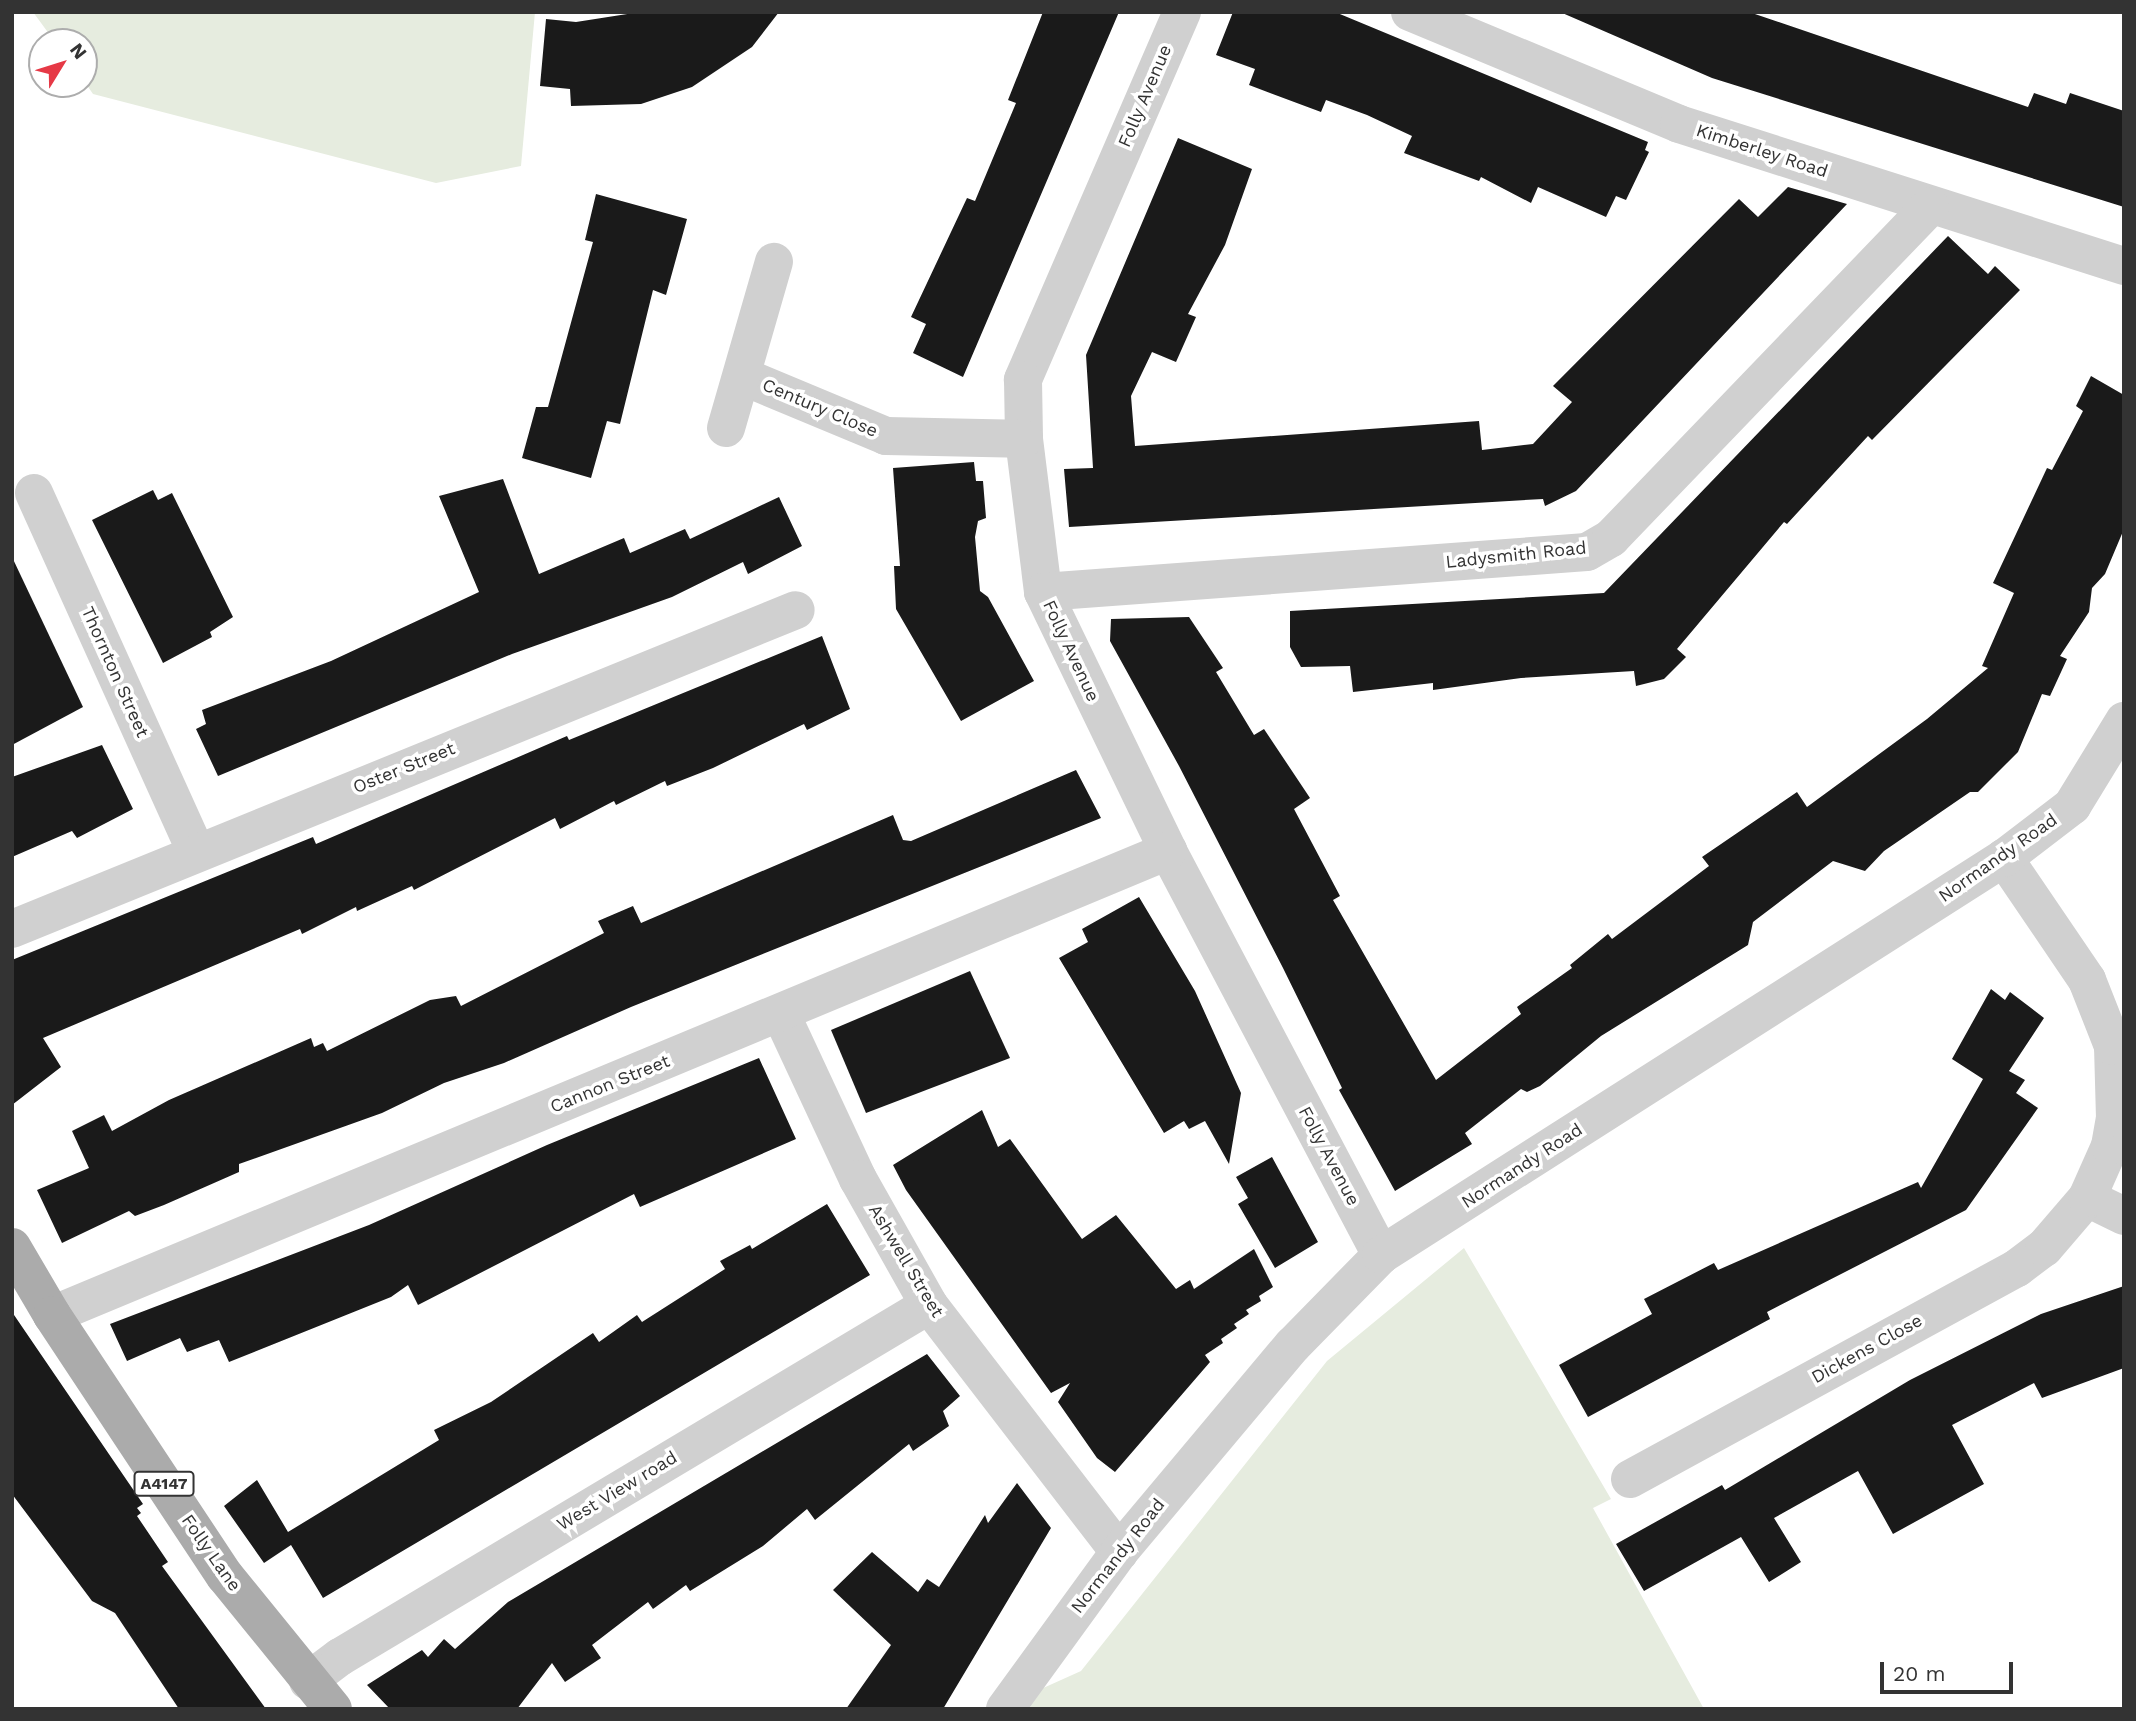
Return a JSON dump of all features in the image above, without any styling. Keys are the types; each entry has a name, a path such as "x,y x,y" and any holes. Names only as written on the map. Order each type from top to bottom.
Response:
{"main road":[{"name":"Folly Lane","path":"12,1247 52,1315 225,1576 321,1695"}],"street":[{"name":"Folly Avenue","path":"1182,12 1023,380 1024,439 1044,592 1168,851 1381,1255"},
{"name":"Kimberley Road","path":"1410,12 1679,124 1930,207 2124,266"},
{"name":"Ladysmith Road","path":"1044,592 1587,552 1611,538 1930,207"},
{"name":"Century Close","path":"726,428 774,262"},
{"name":"Century Close","path":"742,376 886,436 1024,439"},
{"name":"Thornton Street","path":"34,493 196,851"},
{"name":"Oster Street","path":"12,929 196,851 796,610"},
{"name":"Normandy Road","path":"1005,1709 1119,1552 1293,1345 1381,1255 2004,858 2072,806 2124,721"},
{"name":"Cannon Street","path":"52,1315 1168,851"},
{"name":"Dickens Close","path":"1630,1479 2017,1268 2052,1241 2087,1198 2110,1146 2115,1118 2113,1046 2087,980 2004,858"},
{"name":"Ashwell Street","path":"781,1014 858,1180 929,1305 1119,1552"},
{"path":"2087,1198 2124,1216"},
{"name":"West View road","path":"321,1695 340,1657 929,1305"}],"shaded area":[{"path":"33,12 535,12 521,166 436,183 98,95 98,28 45,28"},
{"path":"1464,1248 1611,1499 1593,1508 1704,1709 1033,1709 1021,1698 1081,1671 1327,1361"}],"building":[{"path":"640,12 779,12 752,47 692,87 641,104 571,106 570,89 540,86 546,19 576,22"},
{"path":"1043,12 1119,12 963,377 913,353 926,324 911,317 967,198 975,201 1016,103 1008,100"},
{"path":"1233,12 1335,12 1648,142 1645,150 1649,152 1626,200 1616,196 1606,217 1538,187 1531,203 1481,177 1479,181 1404,153 1412,136 1367,115 1326,100 1321,112 1249,85 1255,69 1216,55"},
{"path":"1560,12 1749,12 2028,107 2034,93 2066,104 2070,93 2124,111 2124,207 1712,78"},
{"path":"1178,138 1252,169 1225,245 1188,314 1196,317 1176,362 1152,352 1131,396 1135,446 1479,421 1482,450 1533,444 1572,402 1553,386 1739,199 1758,217 1788,187 1847,204 1576,491 1545,506 1543,499 1069,527 1064,469 1093,468 1086,355"},
{"path":"596,194 687,219 666,295 653,290 620,424 607,421 591,478 522,458 536,407 548,407 593,242 585,240"},
{"path":"1948,236 1988,274 1995,266 2020,290 1872,440 1868,436 1787,524 1784,522 1677,649 1686,657 1664,679 1636,686 1634,671 1521,678 1433,690 1433,683 1353,692 1350,666 1301,667 1290,647 1290,611 1604,593"},
{"path":"2091,376 2124,395 2124,529 2105,574 2092,588 2089,612 2060,656 2067,659 2050,696 2042,694 2018,752 1978,792 1970,792 1884,851 1865,871 1833,861 1753,922 1748,945 1601,1036 1540,1086 1527,1092 1521,1089 1465,1133 1472,1144 1395,1191 1339,1090 1342,1088 1283,968 1179,766 1110,641 1111,619 1189,617 1223,668 1216,672 1254,735 1264,729 1310,798 1294,809 1340,896 1333,900 1436,1080 1521,1014 1517,1007 1572,968 1570,965 1608,934 1612,939 1709,866 1702,857 1797,792 1807,807 1927,719 1988,668 1982,666 2014,593 1993,583 2047,468 2052,470 2083,411 2076,406"},
{"path":"974,462 976,481 983,481 986,518 978,521 975,537 980,591 988,597 1034,681 961,721 896,609 894,566 900,566 893,468"},
{"path":"503,479 539,574 624,538 630,553 685,529 690,539 779,497 802,546 748,574 743,562 672,597 512,654 218,776 196,729 206,724 202,710 331,661 479,592 439,496"},
{"path":"153,490 158,500 172,493 233,617 210,632 212,637 163,663 92,520"},
{"path":"12,557 83,707 12,745"},
{"path":"822,636 850,709 807,730 804,724 713,768 667,786 665,781 616,805 614,801 560,829 555,818 414,890 412,886 357,911 356,907 302,934 300,929 43,1038 61,1067 12,1105 12,960 313,837 316,844 567,736 569,740"},
{"path":"102,745 133,809 77,838 72,831 12,857 12,777"},
{"path":"1076,770 1101,818 631,1007 504,1063 444,1083 382,1113 239,1164 239,1172 164,1205 135,1216 129,1211 62,1243 37,1190 89,1168 72,1131 104,1115 112,1131 169,1100 311,1038 314,1047 323,1043 327,1051 430,1000 456,996 461,1006 604,933 598,921 633,906 641,923 893,815 903,840 911,841"},
{"path":"1139,897 1195,991 1241,1093 1229,1164 1205,1121 1189,1129 1184,1121 1164,1133 1059,958 1088,942 1082,929"},
{"path":"970,971 1010,1058 866,1113 831,1030"},
{"path":"1991,989 2005,1000 2010,992 2044,1018 2009,1071 2025,1080 2016,1093 2038,1108 1966,1210 1767,1312 1770,1319 1588,1417 1559,1365 1652,1314 1644,1299 1714,1263 1718,1270 1918,1182 1921,1188 1983,1079 1952,1059"},
{"path":"759,1058 796,1139 640,1207 634,1194 418,1305 408,1285 391,1297 229,1362 219,1340 187,1352 180,1338 127,1361 110,1324 369,1225 547,1145"},
{"path":"982,1110 998,1147 1010,1139 1082,1239 1116,1215 1176,1289 1190,1280 1194,1289 1254,1249 1273,1287 1259,1296 1261,1301 1246,1310 1249,1314 1234,1324 1237,1328 1221,1339 1223,1343 1205,1355 1210,1362 1115,1472 1097,1458 1058,1402 1070,1383 1051,1393 906,1190 893,1165"},
{"path":"1272,1157 1318,1242 1275,1268 1238,1204 1248,1198 1236,1177"},
{"path":"827,1204 870,1275 323,1598 291,1545 264,1563 224,1506 257,1480 288,1532 439,1440 434,1430 491,1402 593,1333 599,1342 637,1315 642,1322 725,1269 720,1261 750,1245 752,1249"},
{"path":"2124,1286 2124,1368 2042,1398 2034,1383 1952,1425 1984,1484 1893,1534 1858,1471 1774,1518 1801,1562 1769,1582 1741,1537 1644,1591 1616,1544 1722,1485 1725,1490 1910,1380 2041,1314"},
{"path":"12,1312 143,1504 137,1508 141,1513 137,1516 168,1562 162,1566 266,1709 179,1709 115,1613 92,1601 12,1494"},
{"path":"927,1354 960,1396 943,1411 949,1426 913,1451 909,1444 815,1520 807,1509 763,1546 690,1591 686,1585 653,1609 648,1602 592,1645 601,1658 565,1682 552,1663 517,1709 390,1709 367,1685 422,1650 428,1657 444,1639 455,1649 508,1602"},
{"path":"1017,1483 1051,1528 943,1709 846,1709 891,1645 833,1590 872,1552 918,1592 927,1579 939,1587 985,1515 988,1523"}]}
